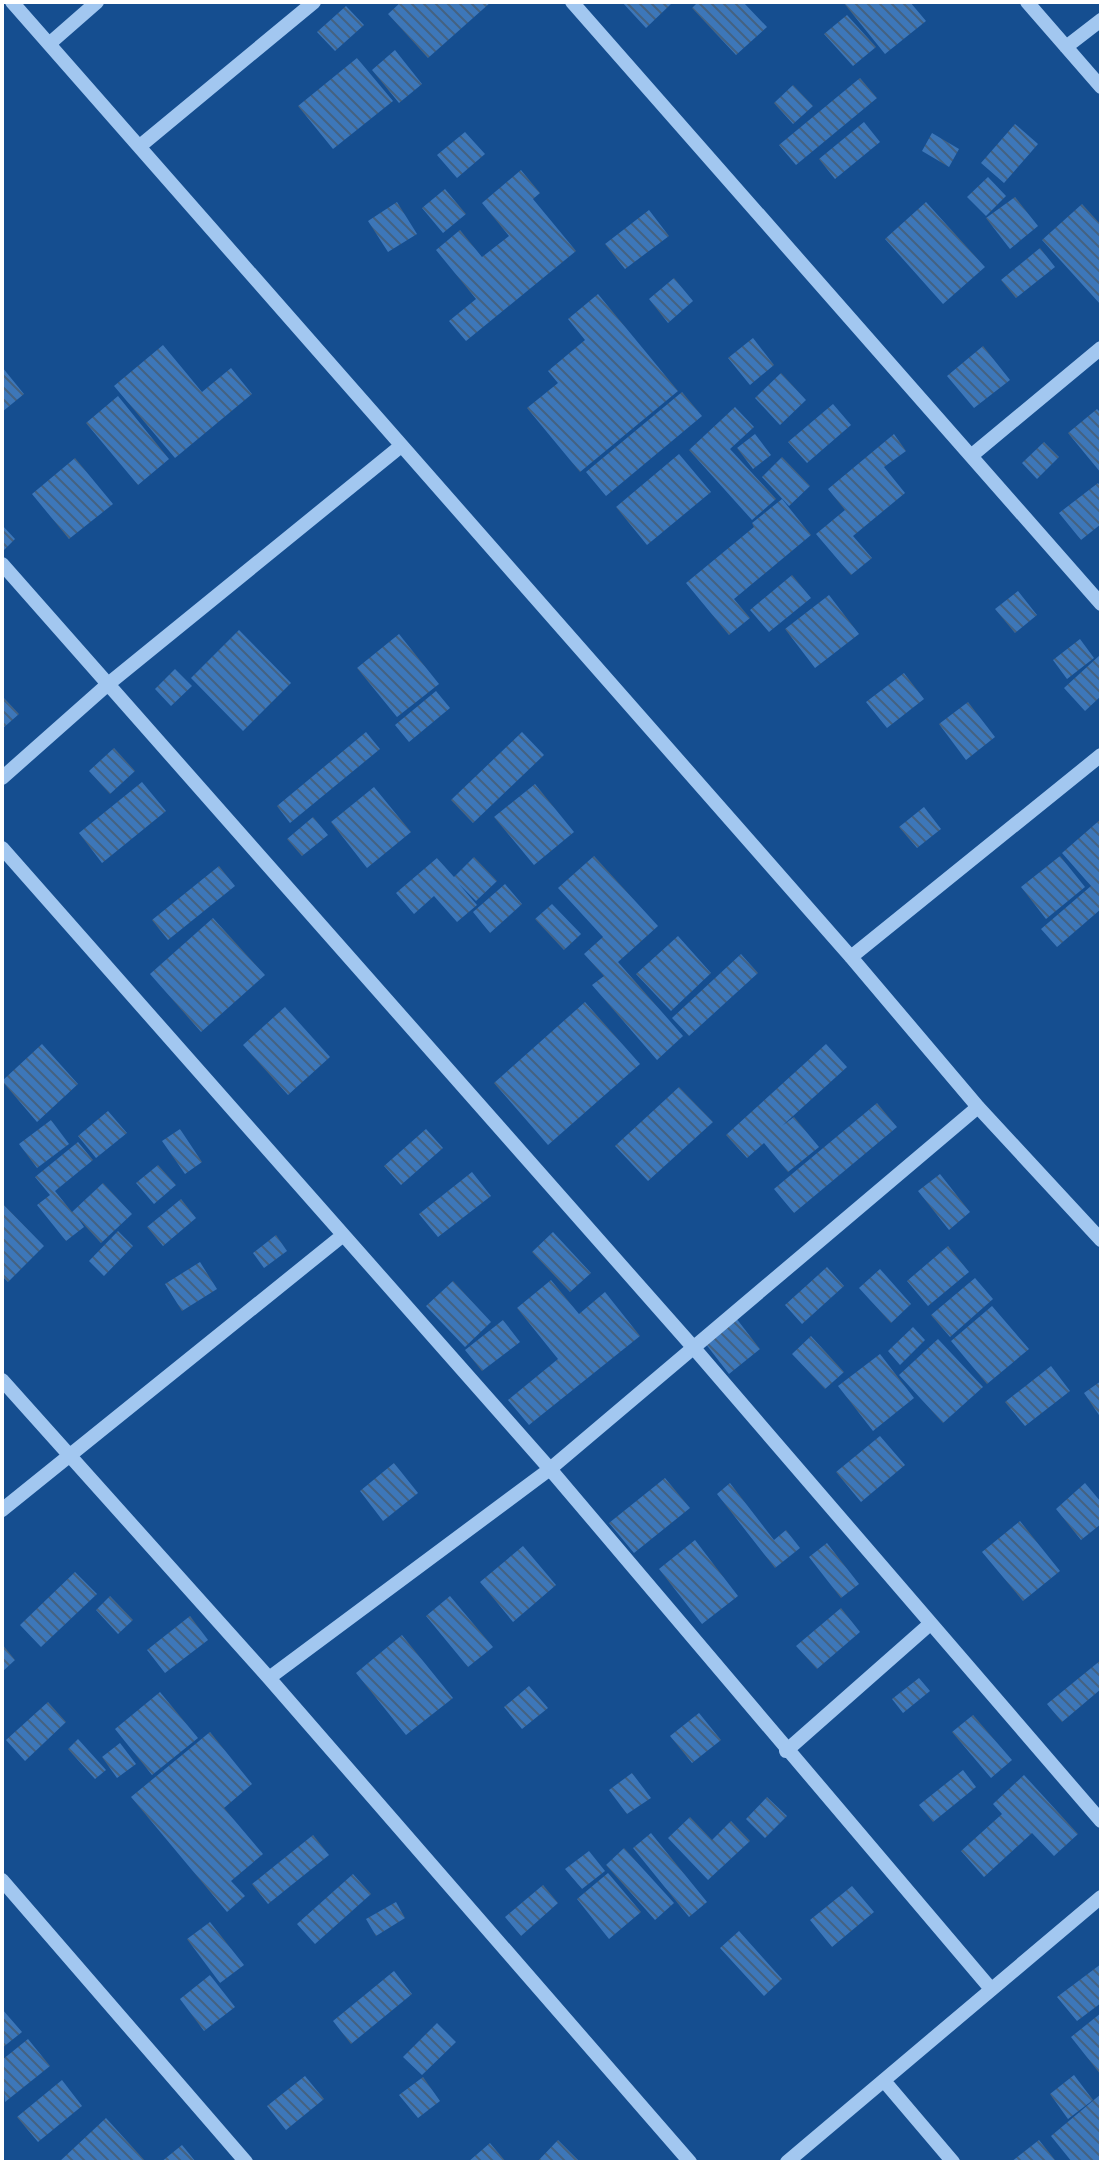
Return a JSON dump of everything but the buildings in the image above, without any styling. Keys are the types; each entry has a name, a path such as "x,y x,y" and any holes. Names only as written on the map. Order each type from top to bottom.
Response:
{"street":[{"path":"12,2 851,957 978,1107 1101,1240"},
{"path":"49,44 97,2"},
{"path":"140,146 314,2"},
{"path":"572,2 1101,604"},
{"path":"1027,2 1101,87"},
{"path":"1066,47 1101,20"},
{"path":"971,456 1101,348"},
{"path":"2,778 107,685 401,446"},
{"path":"2,564 693,1347 1101,1821"},
{"path":"851,957 1101,755"},
{"path":"2,848 550,1469 786,1751 991,1989"},
{"path":"269,1678 550,1469 978,1107"},
{"path":"2,1510 342,1236"},
{"path":"2,1380 269,1678 690,2162"},
{"path":"786,1751 930,1624"},
{"path":"2,1880 7,1897 246,2162"},
{"path":"787,2162 1101,1897"},
{"path":"885,2082 953,2162"}]}
